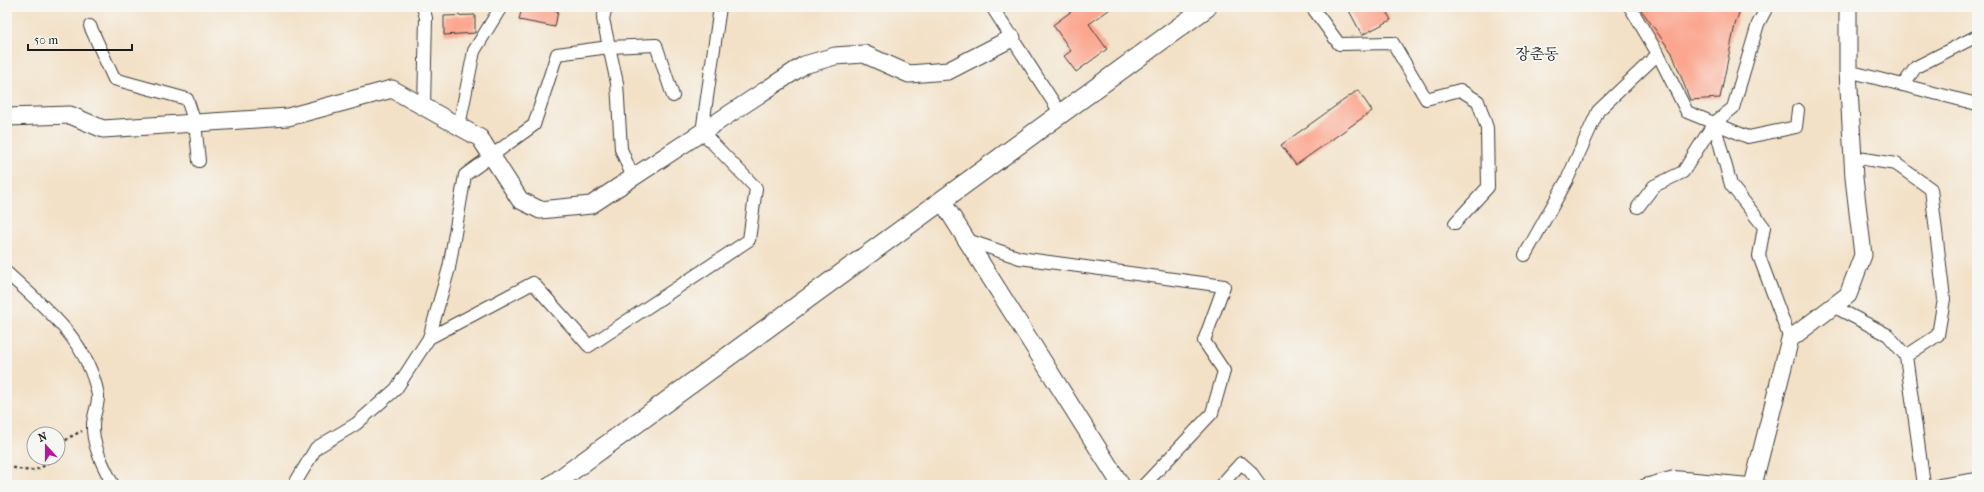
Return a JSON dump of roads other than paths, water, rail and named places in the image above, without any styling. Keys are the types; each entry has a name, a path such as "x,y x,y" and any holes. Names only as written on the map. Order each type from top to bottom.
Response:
{"main road":[{"path":"552,485 1061,114 1188,13 1207,7"}],"street":[{"path":"423,7 426,18 424,106"},
{"path":"459,126 474,51 501,7"},
{"path":"606,7 604,19 617,83 621,149 632,178"},
{"path":"702,132 720,7"},
{"path":"992,7 1061,114"},
{"path":"1312,7 1339,44 1393,43 1426,99 1460,90 1478,101 1487,128 1488,187 1455,223"},
{"path":"1630,7 1658,54 1687,112 1748,137 1796,127 1798,110"},
{"path":"1638,207 1654,186 1683,172 1714,123 1733,108 1758,24 1767,7"},
{"path":"1790,339 1848,295 1863,255 1852,157 1848,71 1848,7"},
{"path":"90,26 114,79 187,99 195,123 199,161"},
{"path":"1903,85 1916,67 1977,36"},
{"path":"7,117 70,115 103,129 288,117 392,88 480,138 520,200 540,210 591,205 804,66 835,56 864,54 909,74 948,71 1012,38"},
{"path":"294,485 316,448 356,424 396,389 429,338 449,268 464,175 534,125 557,54 609,47 656,45 673,96"},
{"path":"1525,255 1567,180 1598,111 1658,54"},
{"path":"1848,71 1977,104"},
{"path":"1645,485 1674,477 1756,484 1790,339 1760,256 1764,227 1731,185 1714,123"},
{"path":"429,338 533,283 589,346 749,240 756,188 702,132"},
{"path":"1852,157 1896,164 1930,190 1944,299 1938,335 1906,356"},
{"path":"942,201 1122,485"},
{"path":"967,240 1020,258 1224,286 1204,341 1224,371 1212,413 1144,485"},
{"path":"7,273 66,329 86,360 98,396 93,426 99,455 113,485"},
{"path":"1833,306 1888,335 1906,356 1924,485"},
{"path":"1221,485 1241,463 1250,471 1260,485"},
{"path":"1940,485 1977,480"}],"district":[{"name":"장춘동","path":"1537,54"}]}
